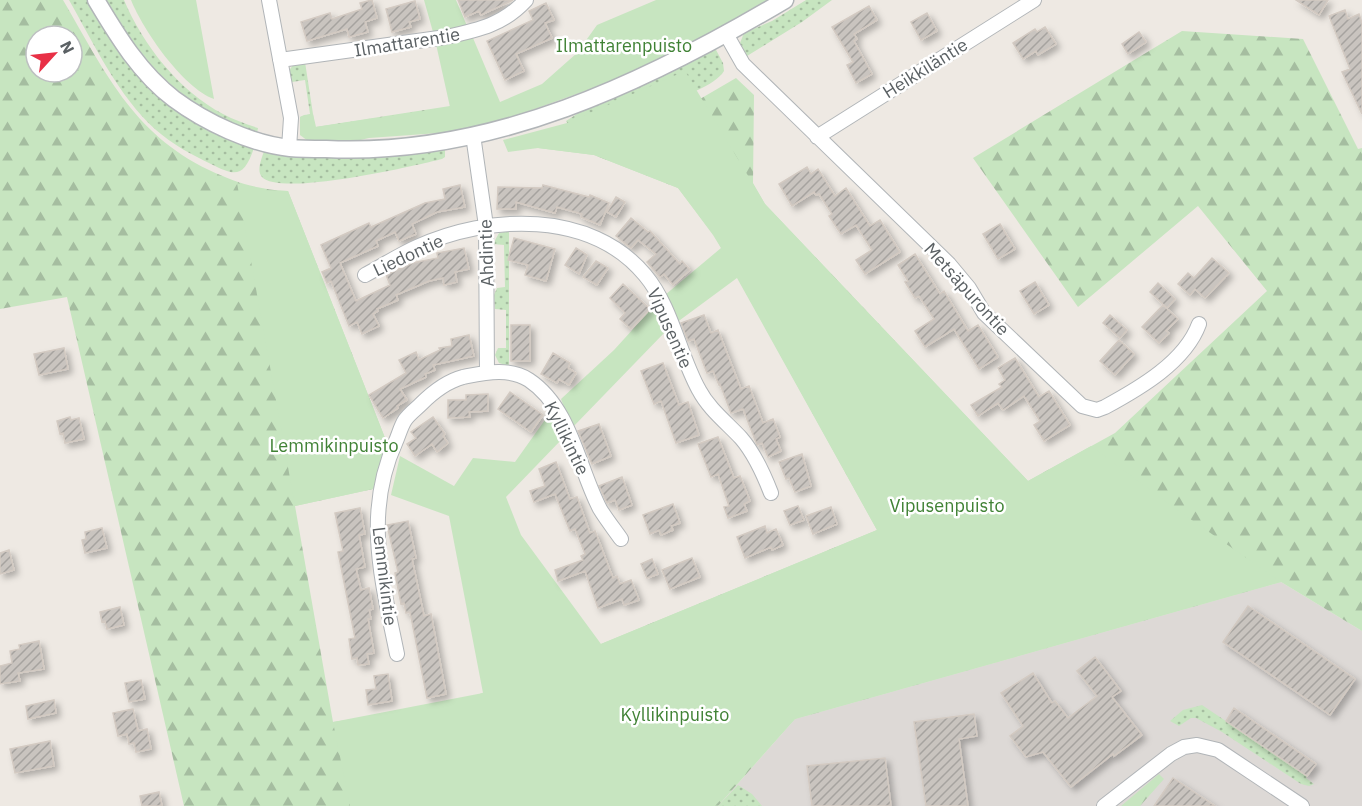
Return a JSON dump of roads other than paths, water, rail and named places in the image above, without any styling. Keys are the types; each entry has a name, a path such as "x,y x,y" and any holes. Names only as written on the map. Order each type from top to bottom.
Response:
{"street":[{"path":"96,0 135,60 159,86 175,100 225,129 289,148 376,150 473,135 559,111 625,85 726,34 785,0"},
{"path":"269,0 291,118 289,148"},
{"name":"Ilmattarentie","path":"280,60 470,32 501,22 526,0"},
{"name":"Heikkiläntie","path":"817,137 1034,0"},
{"name":"Metsäpurontie","path":"726,34 743,64 949,264 969,288 984,313 1082,406 1097,410 1105,407 1171,365 1195,337 1199,324"},
{"name":"Ahdintie","path":"473,135 486,226 487,372"},
{"name":"Vipusentie","path":"486,226 542,225 591,235 618,250 630,260 645,275 656,291 699,391 710,407 742,440 766,478 771,494"},
{"name":"Liedontie","path":"365,275 418,246 452,234 486,226"},
{"name":"Kyllikintie","path":"487,372 509,373 527,379 549,397 562,420 601,509 621,539"},
{"name":"Lemmikintie","path":"396,654 380,567 377,529 386,464 405,419 429,396 457,379 487,372"},
{"path":"1104,806 1171,754 1184,747 1197,745 1218,750 1302,806"}],"park label":[{"name":"Ilmattarenpuisto","path":"624,45"},
{"name":"Lemmikinpuisto","path":"334,445"},
{"name":"Vipusenpuisto","path":"947,505"},
{"name":"Kyllikinpuisto","path":"675,714"}]}
